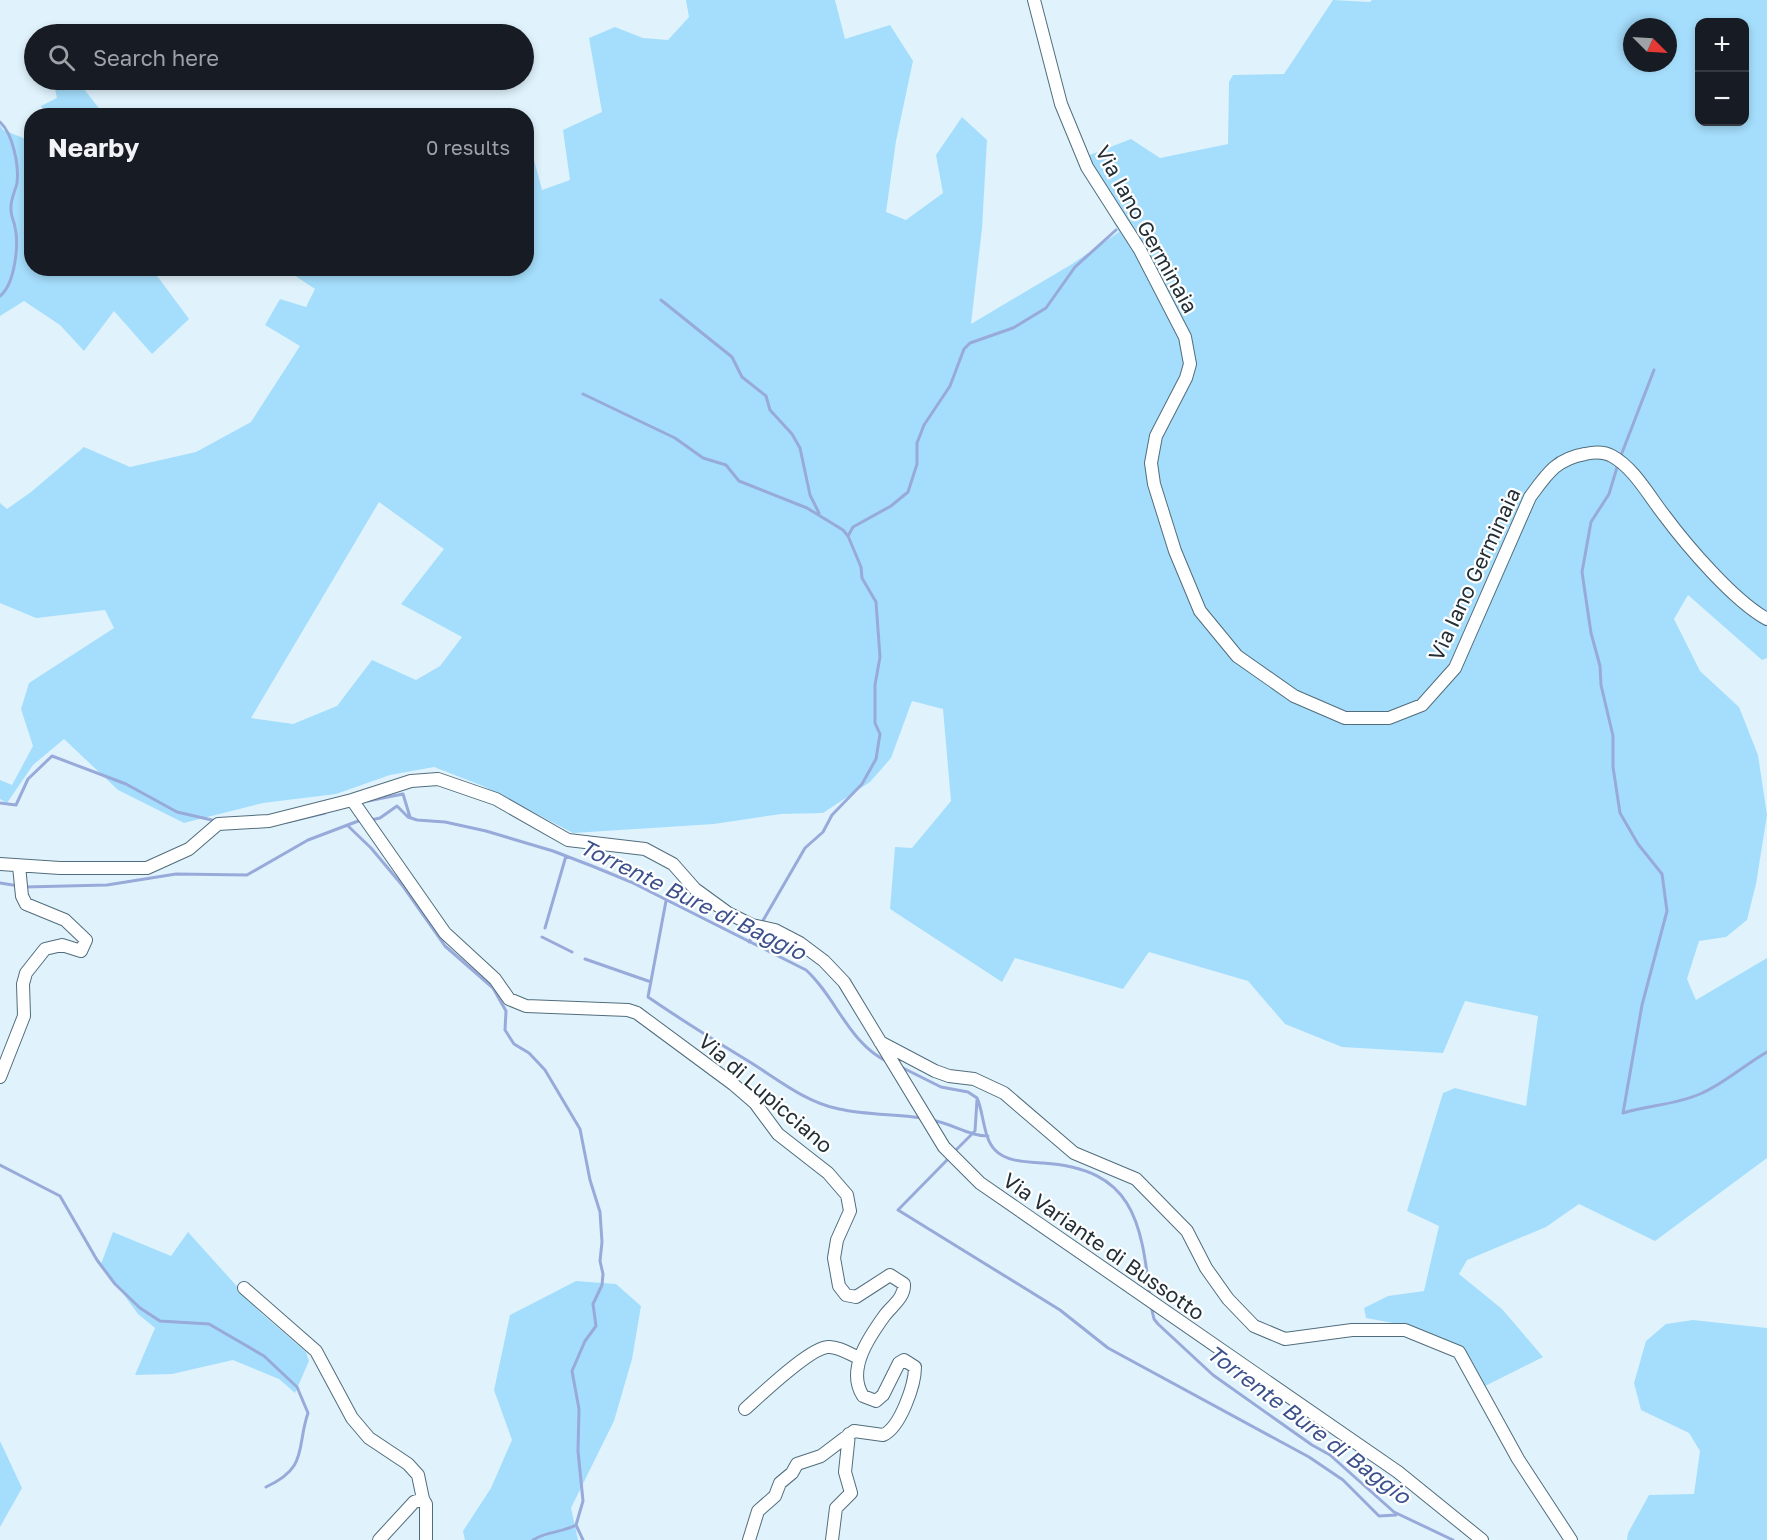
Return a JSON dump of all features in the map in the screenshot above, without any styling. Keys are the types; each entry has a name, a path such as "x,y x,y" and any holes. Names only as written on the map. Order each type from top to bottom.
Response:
{"street":[{"name":"Via Iano Germinaia","path":"1034,0 1061,104 1087,167 1140,250 1185,337 1190,364 1186,378 1156,436 1151,463 1154,484 1175,551 1200,611 1236,656 1294,696 1345,718 1389,718 1422,705 1455,668 1530,497 1545,477 1565,458 1594,452 1612,455 1634,476 1670,523 1733,592 1767,620"},
{"name":"Via Variante di Bussotto","path":"0,864 19,869 147,868 189,849 218,824 269,821 355,804 411,781 438,778 496,799 568,840 645,849 673,864 695,889 728,913 752,925 774,930 800,943 824,961 844,982 944,1147 980,1183 1398,1472 1482,1540"},
{"name":"Via di Lupicciano","path":"355,804 445,933 495,979 509,999 526,1006 628,1010 637,1013 733,1084 755,1103 778,1134 836,1180 847,1195 849,1203 849,1210 835,1250 836,1268 842,1291 856,1297 890,1275 904,1284 902,1294 884,1317 859,1358"},
{"path":"0,1077 24,1016 23,984 26,973 45,949 62,945 81,951 86,940 65,920 26,904 22,896 19,869"},
{"path":"884,1048 935,1071 949,1076 974,1079 1004,1093 1074,1153 1136,1179 1187,1231 1206,1268 1223,1292 1254,1326 1285,1339 1352,1330 1405,1330 1459,1352 1518,1459 1571,1540"},
{"path":"244,1288 316,1351 352,1418 369,1438 408,1464 418,1475 426,1504 426,1540"},
{"path":"745,1409 799,1363 825,1347 838,1349 859,1358 858,1384 863,1396 870,1400 880,1400 899,1363 904,1360 912,1363 915,1372 901,1414 892,1430 883,1434 859,1430 849,1434 821,1456 796,1464 792,1473 780,1483 775,1496 758,1511 749,1540"},
{"path":"832,1540 836,1508 851,1493 845,1472 849,1434"},
{"path":"379,1540 414,1502 423,1499"}],"shaded area":[{"path":"686,0 835,0 845,39 890,25 913,61 896,141 886,212 906,220 943,193 936,155 962,117 987,140 982,228 971,324 1072,264 1119,232 1079,159 1131,139 1160,158 1228,144 1229,82 1233,75 1284,74 1333,0 1370,2 1372,0 1767,0 1767,658 1762,660 1688,595 1674,619 1700,671 1739,707 1758,755 1767,815 1756,884 1747,920 1726,937 1699,941 1687,979 1696,1000 1767,958 1767,1158 1655,1241 1579,1204 1546,1227 1467,1260 1459,1274 1502,1309 1543,1357 1483,1387 1460,1346 1404,1325 1366,1318 1364,1308 1388,1296 1424,1291 1439,1226 1407,1211 1443,1093 1455,1088 1526,1106 1538,1016 1465,1001 1443,1053 1342,1047 1285,1024 1248,981 1149,952 1123,989 1015,958 1002,982 890,909 895,847 912,848 951,801 943,709 912,701 891,758 870,782 823,813 781,814 714,824 573,833 483,786 434,767 390,775 336,794 263,803 184,823 118,790 64,739 33,765 7,803 0,799 0,780 12,785 33,746 21,709 29,683 114,628 105,610 36,618 0,603 0,503 7,509 31,492 84,447 130,467 196,452 251,422 300,346 265,325 280,299 306,307 315,289 296,276 534,276 534,160 542,190 570,180 563,130 602,112 589,38 615,27 643,38 668,40 689,17","holes":["379,502 444,549 401,604 462,637 440,666 416,680 372,660 337,706 293,724 251,718"]},
{"path":"55,90 85,90 99,108 42,108 41,106 57,98"},
{"path":"0,125 3,130 24,138 24,276 157,276 189,319 152,354 114,311 84,351 60,325 24,301 0,316"},
{"path":"113,1232 171,1256 188,1232 261,1313 306,1352 309,1361 295,1393 279,1379 233,1360 172,1374 135,1375 155,1328 138,1314 101,1264"},
{"path":"576,1281 616,1284 641,1306 632,1359 614,1421 571,1508 578,1540 465,1540 463,1531 491,1488 512,1440 494,1390 510,1315"},
{"path":"1693,1320 1767,1328 1767,1540 1627,1540 1628,1533 1649,1495 1694,1494 1700,1451 1689,1433 1641,1410 1634,1383 1646,1341 1666,1324"},
{"path":"0,1441 22,1488 0,1527"}],"waterway":[{"path":"0,122 12,142 17,176 11,206 16,235 15,264 9,283 0,296"},
{"path":"848,536 853,527 891,506 908,492 917,464 917,443 924,425 950,386 964,349 970,343 1013,328 1046,308 1075,267 1116,230"},
{"path":"661,300 732,357 742,377 766,396 770,410 792,434 800,448 810,495 819,513"},
{"path":"1620,458 1654,370"},
{"path":"583,394 675,438 703,458 726,465 739,481 807,508 843,530 848,536 861,567 862,578 876,602 880,657 875,685 875,723 880,734 876,759 862,784 832,815 823,832 805,848 761,924"},
{"path":"1618,464 1609,494 1591,522 1582,572 1591,633 1600,666 1601,685 1613,736 1613,767 1620,813 1638,844 1662,874 1667,911 1642,1005 1623,1113 1700,1094 1767,1052"},
{"path":"0,803 16,805 28,779 52,756 126,784 177,812 212,820"},
{"path":"368,801 403,794 410,817"},
{"name":"Torrente Bure di Baggio","path":"371,820 380,818 397,806 408,817 417,820 445,822 486,831 553,851 631,882 806,970 817,981 863,1044 888,1062"},
{"path":"287,822 325,813"},
{"name":"Torrente Bure di Baggio","path":"25,887 107,885 176,874 247,875 308,840 361,820"},
{"path":"347,825 371,848 402,885 445,946 493,988 506,1011 505,1030 514,1044 529,1053 545,1070 580,1129 590,1180 600,1212 602,1242 600,1261 603,1274 602,1285 593,1304 596,1326 585,1341 572,1371 579,1409 578,1451 583,1501 576,1525 583,1540"},
{"path":"545,928 566,856"},
{"name":"Torrente Bure di Baggio","path":"0,883 19,886"},
{"path":"666,901 648,997 814,1101 849,1111 922,1118"},
{"path":"749,942 757,929"},
{"path":"542,937 572,952"},
{"path":"585,959 651,982"},
{"name":"Torrente Bure di Baggio","path":"899,1066 941,1087 968,1092 977,1098 988,1139 995,1150 1005,1157 1018,1161 1073,1167 1096,1176 1114,1188 1127,1203 1136,1222 1147,1269 1150,1296"},
{"path":"953,1153 975,1131 977,1100"},
{"path":"931,1120 974,1134 988,1136"},
{"path":"949,1158 898,1210 1060,1310 1108,1348 1309,1457 1343,1480 1379,1516 1396,1515"},
{"path":"0,1165 60,1196 97,1260 115,1284 140,1308 160,1321 209,1324 264,1356 297,1387 308,1413 299,1456 289,1472 266,1487"},
{"name":"Torrente Bure di Baggio","path":"1151,1306 1154,1319 1158,1324 1213,1375 1312,1445 1330,1455 1394,1512 1453,1540"},
{"path":"533,1540 576,1525"}]}
